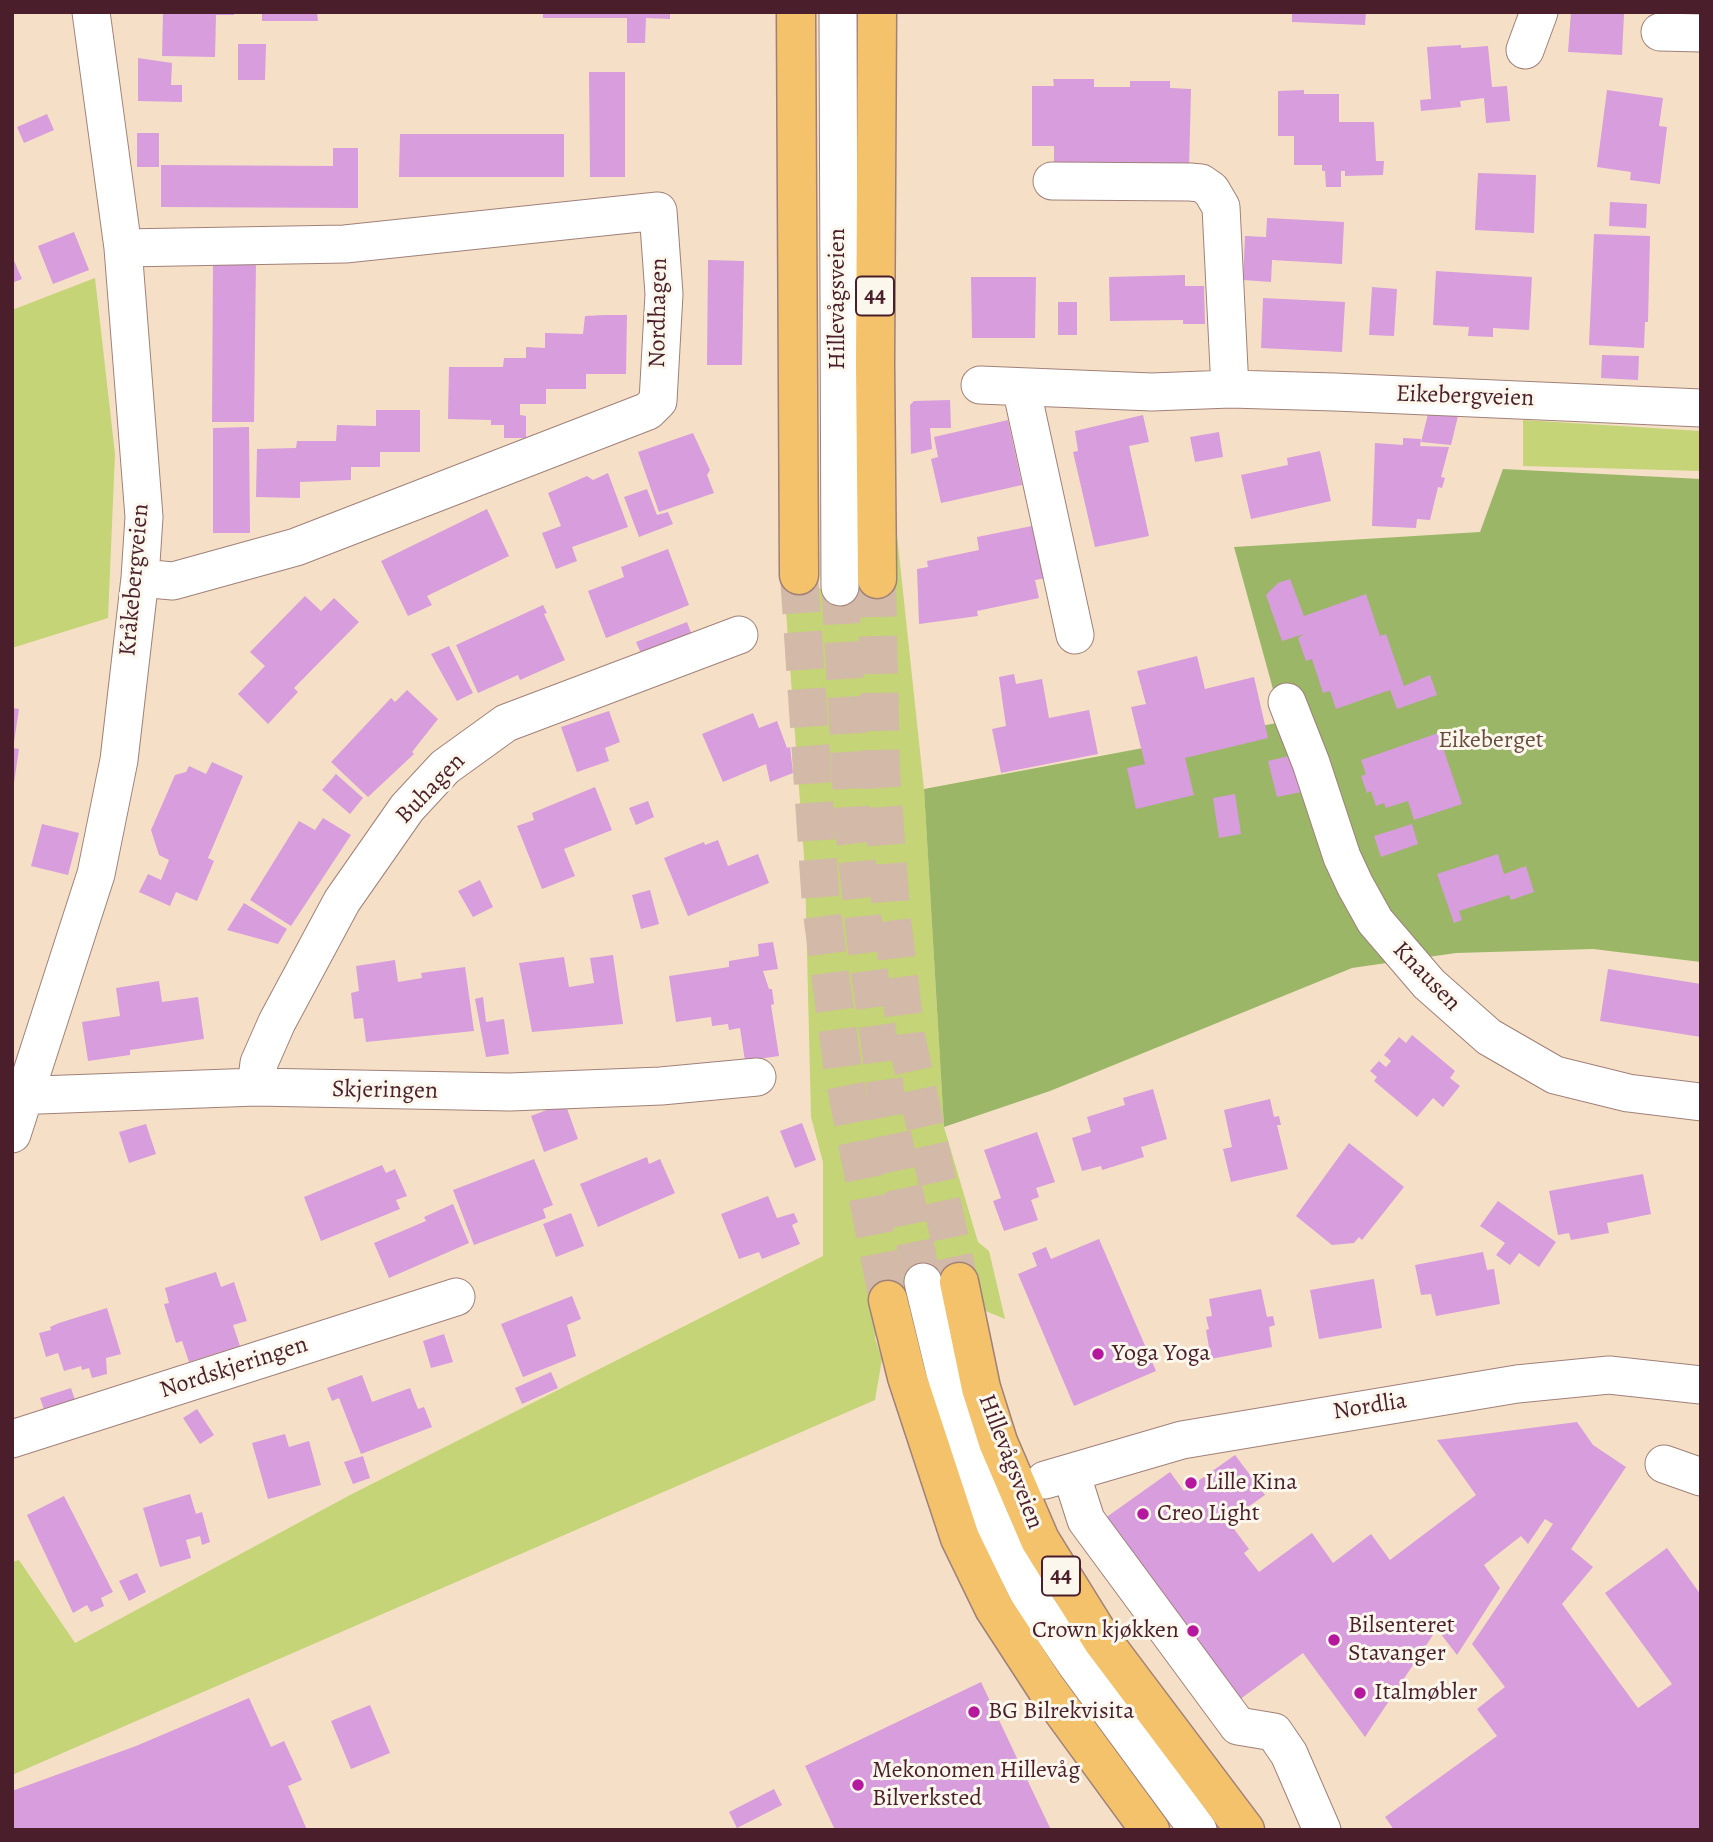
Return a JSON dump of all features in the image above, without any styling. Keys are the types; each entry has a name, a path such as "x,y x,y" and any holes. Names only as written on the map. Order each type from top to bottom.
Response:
{"main road":[{"name":"Hillevågsveien","path":"796,12 799,575"},
{"name":"Hillevågsveien","path":"877,12 877,579"},
{"name":"Hillevågsveien","path":"941,1282 981,1388 998,1442 1040,1540 1102,1640 1245,1830"},
{"path":"888,1300 907,1377 960,1538 994,1608 1045,1688 1150,1830"}],"street":[{"name":"Kråkebergveien","path":"12,1135 17,1096 96,874 119,760 140,578 144,517 123,248 90,12"},
{"name":"Hillevågsveien","path":"838,12 840,587"},
{"path":"1525,51 1539,12"},
{"path":"1660,32 1701,33"},
{"path":"1052,181 1178,181 1201,183 1211,190 1221,207 1230,389"},
{"name":"Nordhagen","path":"123,248 345,244 659,211 664,294 658,401 648,411 296,547 173,581 140,578"},
{"name":"Eikebergveien","path":"980,384 1152,392 1230,389 1701,408"},
{"path":"1021,387 1075,635"},
{"name":"Buhagen","path":"256,1087 259,1063 277,1022 342,901 407,807 444,767 506,723 739,635"},
{"name":"Knausen","path":"1287,702 1355,885 1375,921 1429,984 1489,1037 1555,1075 1628,1093 1701,1101"},
{"name":"Skjeringen","path":"17,1096 256,1087 510,1093 661,1087 757,1077"},
{"name":"Hillevågsveien","path":"941,1282 965,1457 989,1518 1039,1609 1198,1830"},
{"name":"Nordskjeringen","path":"12,1439 456,1297"},
{"name":"Nordlia","path":"1322,1830 1289,1755 1274,1732 1238,1726 1086,1520 1058,1476 1115,1457 1182,1440 1517,1384 1609,1375 1701,1385"},
{"path":"1664,1464 1701,1477"}],"green space":[{"path":"95,278 115,454 108,618 12,648 12,310"},
{"path":"1523,420 1701,431 1701,471 1523,466"},
{"name":"Eikeberget","path":"1503,469 1701,479 1701,962 1593,949 1456,953 1352,968 1050,1091 944,1127 924,789 1282,722 1234,547 1480,532"},
{"path":"897,535 924,789 944,1127 978,1242 989,1251 1005,1319 918,1283 903,1290 879,1318 875,1338 882,1359 875,1400 12,1775 12,1562 19,1560 75,1643 352,1494 823,1256 823,1162 811,1117 805,870 781,544 810,584 825,591 851,593 866,589 894,559"}],"building":[{"path":"163,12 234,12 234,15 216,15 215,57 162,56"},
{"path":"262,12 317,12 318,21 262,21"},
{"path":"543,12 670,12 670,19 646,18 645,43 627,43 627,18 543,18"},
{"path":"1292,12 1366,12 1365,25 1292,22"},
{"path":"1571,12 1624,14 1622,55 1568,52"},
{"path":"238,44 266,44 265,80 238,80"},
{"path":"1461,45 1461,48 1488,46 1492,87 1507,86 1510,121 1486,123 1484,98 1460,101 1461,107 1421,111 1420,100 1431,99 1427,47"},
{"path":"138,58 172,63 171,85 182,85 182,102 138,101"},
{"path":"589,72 625,72 625,177 590,177"},
{"path":"1053,79 1094,79 1094,87 1130,87 1130,81 1170,81 1170,88 1191,89 1189,170 1054,169 1054,146 1032,146 1032,86 1054,86"},
{"path":"1304,90 1304,94 1339,94 1339,122 1374,122 1376,161 1384,161 1383,175 1345,176 1345,171 1341,171 1341,187 1326,187 1322,165 1294,165 1294,136 1278,136 1278,91"},
{"path":"1607,90 1663,98 1659,126 1667,127 1660,184 1630,180 1631,172 1597,167"},
{"path":"47,114 54,130 24,143 17,127"},
{"path":"137,133 159,133 159,167 137,167"},
{"path":"400,134 564,134 564,177 399,177"},
{"path":"333,148 358,148 358,208 161,207 161,165 333,166"},
{"path":"1478,173 1536,175 1534,233 1475,230"},
{"path":"1610,202 1647,204 1646,228 1609,226"},
{"path":"1267,218 1344,222 1342,264 1272,260 1271,282 1243,280 1245,236 1266,237"},
{"path":"74,232 89,270 53,284 38,246"},
{"path":"1594,234 1650,236 1648,322 1645,322 1644,348 1589,345"},
{"path":"12,256 22,279 12,283"},
{"path":"213,258 256,259 254,422 212,422"},
{"path":"708,260 744,261 742,365 707,365"},
{"path":"1436,271 1532,277 1529,330 1493,328 1493,337 1468,336 1469,327 1433,325"},
{"path":"1185,275 1185,286 1204,286 1205,324 1183,324 1183,320 1110,321 1109,277"},
{"path":"971,277 1036,277 1035,338 972,338"},
{"path":"1372,287 1397,289 1394,336 1369,335"},
{"path":"1263,298 1345,302 1342,352 1261,348"},
{"path":"1058,302 1077,302 1077,335 1058,335"},
{"path":"627,315 626,374 586,374 586,389 546,389 546,404 520,404 520,415 526,416 526,438 504,438 504,425 491,425 491,420 448,419 449,367 503,367 504,358 526,358 526,347 545,348 545,333 583,334 585,316"},
{"path":"1602,355 1639,356 1638,380 1601,378"},
{"path":"950,400 951,428 930,428 932,449 911,454 910,405 914,401"},
{"path":"376,410 420,410 420,452 380,452 380,467 351,467 351,480 300,482 300,498 256,497 257,449 296,448 297,441 336,441 337,425 376,426"},
{"path":"1428,414 1458,416 1451,445 1421,442"},
{"path":"1143,415 1149,442 1129,446 1149,536 1095,547 1073,452 1078,451 1075,431"},
{"path":"1008,420 1022,485 941,503 931,459 938,457 934,437"},
{"path":"249,427 250,533 213,533 213,428"},
{"path":"1219,432 1223,457 1195,462 1190,437"},
{"path":"693,433 710,470 707,475 714,493 659,512 638,452"},
{"path":"1403,438 1421,439 1420,446 1449,447 1441,477 1445,478 1442,488 1438,487 1430,520 1417,519 1416,528 1372,526 1375,443 1403,445"},
{"path":"1320,451 1331,501 1251,519 1241,475 1288,465 1287,458"},
{"path":"608,473 628,527 572,547 577,561 556,569 542,533 561,526 548,493 587,476 593,480"},
{"path":"647,489 657,515 668,512 673,524 639,537 624,497"},
{"path":"487,509 509,556 427,596 432,605 408,616 381,561"},
{"path":"1042,524 1052,577 1035,580 1039,598 977,611 978,616 919,624 917,569 928,567 927,561 979,550 977,537"},
{"path":"668,549 689,605 606,638 588,591 624,577 621,567"},
{"path":"1290,579 1304,616 1366,594 1380,636 1386,634 1404,686 1430,675 1437,695 1397,709 1390,690 1336,709 1330,691 1323,693 1312,659 1306,661 1298,638 1304,634 1282,641 1266,595 1278,583"},
{"path":"305,596 321,611 334,598 359,622 294,688 298,692 268,724 238,694 265,666 250,652"},
{"path":"543,605 547,613 544,614 565,660 520,680 518,675 478,693 456,645"},
{"path":"687,622 693,638 643,658 636,642"},
{"path":"449,646 473,693 457,701 431,654"},
{"path":"1197,656 1205,689 1254,677 1268,738 1185,758 1194,795 1136,809 1127,768 1145,764 1131,707 1146,704 1137,671"},
{"path":"1014,674 1016,684 1042,679 1049,718 1089,710 1098,754 1001,773 992,729 1006,726 999,677"},
{"path":"407,690 438,719 412,752 414,754 368,797 331,762 391,698 395,702"},
{"path":"12,708 19,709 14,742 12,742"},
{"path":"609,711 620,742 605,748 609,761 577,772 561,727"},
{"path":"753,713 759,728 777,721 787,748 790,747 793,773 770,782 766,764 723,782 702,734"},
{"path":"1438,733 1462,804 1414,820 1408,801 1386,808 1384,803 1376,806 1371,791 1367,793 1361,776 1366,774 1361,760"},
{"path":"12,748 19,749 14,783 12,783"},
{"path":"1302,753 1311,790 1277,797 1268,761"},
{"path":"212,762 243,776 208,858 214,861 197,901 176,892 170,906 139,892 148,874 161,880 169,860 159,855 151,830 175,775 186,772 189,766 206,774"},
{"path":"336,774 363,798 350,814 322,790"},
{"path":"595,787 612,830 564,849 575,876 542,889 517,826 534,820 532,813"},
{"path":"1235,794 1241,834 1219,838 1213,798"},
{"path":"648,801 654,817 636,825 629,808"},
{"path":"323,818 351,835 291,926 250,900 299,821 315,830"},
{"path":"42,824 79,833 68,875 31,866"},
{"path":"1412,824 1418,844 1381,857 1374,836"},
{"path":"718,840 728,866 758,854 769,883 688,916 664,858 704,842 705,845"},
{"path":"1498,854 1504,874 1526,866 1534,892 1511,900 1509,895 1459,911 1462,920 1454,923 1437,874"},
{"path":"480,880 493,907 473,917 458,891"},
{"path":"650,890 659,924 641,929 632,895"},
{"path":"244,903 287,929 278,944 227,930"},
{"path":"773,942 778,969 763,971 769,989 772,989 774,1004 771,1005 779,1056 745,1061 740,1028 729,1030 728,1024 712,1026 711,1017 676,1022 669,976 729,967 729,961 759,956 758,944"},
{"path":"613,955 623,1024 532,1032 519,963 564,957 569,987 594,983 590,958"},
{"path":"395,960 398,982 422,978 421,973 465,967 474,1031 366,1042 363,1018 354,1019 351,993 359,991 356,966"},
{"path":"1608,969 1701,984 1701,1037 1600,1021"},
{"path":"159,981 162,1002 198,997 204,1039 130,1050 130,1055 88,1061 82,1022 120,1016 116,988"},
{"path":"483,997 486,1022 504,1019 509,1054 486,1057 475,999"},
{"path":"1412,1035 1455,1071 1450,1078 1460,1086 1443,1107 1433,1098 1417,1117 1374,1081 1377,1077 1370,1071 1379,1061 1386,1067 1391,1061 1384,1055 1399,1037 1406,1043"},
{"path":"1153,1089 1167,1139 1141,1147 1144,1157 1102,1170 1101,1166 1082,1171 1072,1138 1091,1132 1087,1117 1125,1105 1123,1098"},
{"path":"1270,1099 1274,1117 1279,1116 1281,1125 1277,1125 1288,1169 1231,1182 1223,1149 1232,1147 1224,1110"},
{"path":"565,1103 578,1139 544,1152 531,1116"},
{"path":"802,1123 816,1160 795,1168 780,1131"},
{"path":"146,1124 156,1154 129,1163 119,1132"},
{"path":"1037,1132 1055,1182 1036,1188 1039,1197 1031,1200 1038,1220 1004,1231 993,1201 1001,1198 984,1150"},
{"path":"1349,1143 1404,1187 1362,1240 1359,1237 1354,1243 1332,1245 1296,1216"},
{"path":"647,1157 649,1164 660,1159 675,1193 598,1227 580,1184"},
{"path":"534,1159 553,1205 543,1209 546,1218 474,1245 453,1190"},
{"path":"382,1165 386,1173 395,1169 407,1196 396,1200 400,1209 321,1241 304,1197"},
{"path":"1643,1174 1651,1214 1607,1223 1609,1233 1571,1240 1569,1233 1558,1235 1549,1191"},
{"path":"768,1196 777,1218 794,1213 798,1222 792,1225 800,1244 762,1259 759,1252 739,1259 721,1214"},
{"path":"1498,1201 1556,1242 1539,1267 1519,1253 1510,1265 1496,1255 1505,1243 1480,1226"},
{"path":"453,1204 469,1243 389,1278 374,1243 426,1221 424,1217"},
{"path":"571,1213 584,1246 556,1257 543,1224"},
{"path":"1099,1239 1156,1371 1074,1406 1018,1274 1037,1266 1032,1253 1046,1247 1051,1259"},
{"path":"1483,1252 1487,1270 1494,1269 1500,1304 1436,1316 1431,1294 1421,1295 1415,1265"},
{"path":"216,1272 221,1287 234,1282 247,1321 233,1325 240,1346 189,1362 182,1341 176,1343 164,1304 169,1303 165,1288"},
{"path":"1374,1279 1382,1328 1319,1339 1310,1290"},
{"path":"1261,1289 1267,1317 1273,1316 1275,1325 1269,1327 1272,1347 1211,1359 1206,1330 1209,1329 1206,1317 1212,1316 1209,1299"},
{"path":"572,1296 581,1319 567,1325 576,1356 523,1377 501,1324"},
{"path":"107,1308 121,1354 106,1358 107,1374 92,1378 89,1368 82,1370 81,1366 64,1371 58,1353 46,1357 39,1333 51,1330 50,1327 59,1323"},
{"path":"444,1334 453,1362 431,1368 423,1341"},
{"path":"551,1372 558,1388 522,1404 515,1388"},
{"path":"362,1375 372,1402 410,1388 418,1409 424,1407 432,1427 361,1454 339,1398 332,1401 327,1388"},
{"path":"71,1388 77,1406 46,1415 40,1398"},
{"path":"197,1409 214,1435 200,1444 183,1418"},
{"path":"1577,1422 1593,1445 1626,1467 1571,1549 1593,1567 1562,1604 1638,1708 1672,1684 1605,1593 1667,1548 1701,1595 1701,1830 1394,1830 1385,1817 1497,1736 1477,1709 1505,1687 1472,1644 1553,1524 1545,1519 1528,1544 1521,1536 1484,1565 1500,1588 1457,1655 1437,1629 1365,1737 1303,1653 1239,1700 1101,1521 1170,1472 1184,1491 1235,1455 1265,1495 1228,1521 1249,1549 1244,1553 1259,1572 1312,1533 1333,1563 1371,1534 1390,1560 1476,1495 1437,1440"},
{"path":"285,1434 289,1447 309,1441 321,1485 268,1499 252,1443"},
{"path":"363,1456 370,1478 353,1484 344,1462"},
{"path":"190,1494 196,1514 202,1512 210,1542 202,1545 200,1536 186,1540 191,1558 160,1567 143,1508"},
{"path":"64,1496 113,1592 101,1598 104,1606 91,1612 87,1605 73,1613 27,1515"},
{"path":"137,1573 146,1592 129,1601 119,1581"},
{"path":"981,1682 1051,1830 835,1830 805,1766"},
{"path":"249,1698 271,1747 284,1741 302,1780 288,1786 307,1830 12,1830 12,1791 136,1746"},
{"path":"370,1705 390,1753 351,1769 331,1721"},
{"path":"774,1789 782,1805 737,1828 729,1812"}],"tunnel":[{"path":"799,575 821,906 843,1071 888,1300"},
{"path":"877,579 881,772 891,912 906,1036 959,1282"},
{"path":"840,587 853,823 865,938 889,1116 923,1282"}],"place":[{"name":"Yoga Yoga","path":"1098,1354"},
{"name":"Lille Kina","path":"1191,1483"},
{"name":"Creo Light","path":"1143,1514"},
{"name":"Crown kjøkken","path":"1193,1631"},
{"name":"Bilsenteret Stavanger","path":"1334,1640"},
{"name":"Italmøbler","path":"1360,1693"},
{"name":"BG Bilrekvisita","path":"974,1712"},
{"name":"Mekonomen Hillevåg Bilverksted","path":"858,1785"}]}
